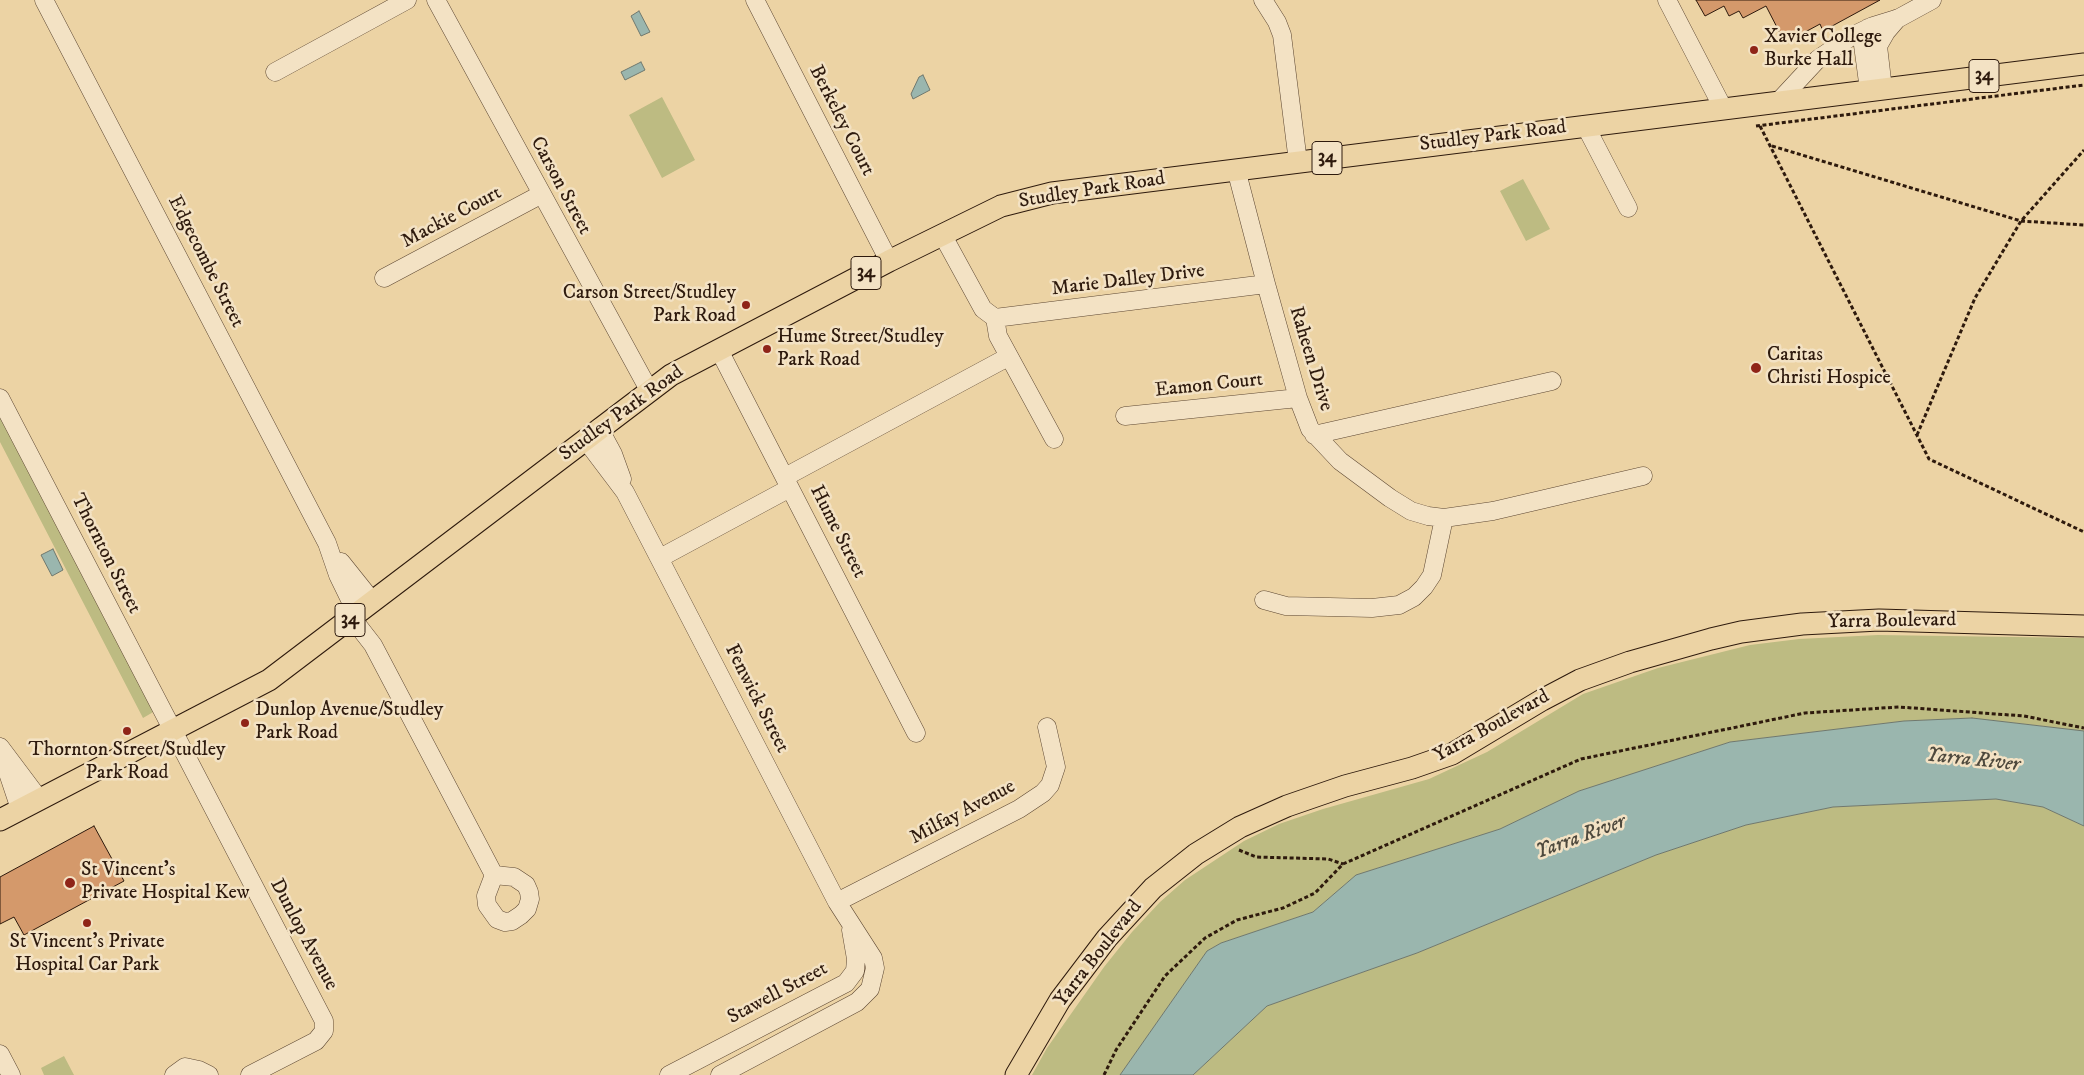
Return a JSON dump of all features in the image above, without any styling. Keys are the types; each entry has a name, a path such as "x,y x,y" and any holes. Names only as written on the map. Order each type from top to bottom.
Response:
{"main road":[{"name":"Studley Park Road","path":"0,820 269,680 648,390 671,375 889,261 1001,206 1035,197 1236,170 2084,64"},
{"name":"Yarra Boulevard","path":"1016,1075 1060,1000 1107,938 1153,888 1196,854 1240,827 1287,806 1345,786 1412,768 1452,754 1542,700 1580,680 1630,662 1711,639 1741,632 1802,624 1879,620 2084,626"}],"street":[{"name":"Edgecombe Street","path":"44,0 327,543 361,611 373,645 494,875"},
{"path":"275,72 407,0"},
{"name":"Carson Street","path":"436,0 540,195 648,390"},
{"name":"Berkeley Court","path":"755,0 889,261"},
{"path":"1263,0 1277,22 1282,35 1298,162"},
{"path":"1667,0 1723,108"},
{"path":"1779,102 1818,59 1868,28 1899,18 1932,0"},
{"path":"1876,89 1878,46 1883,36 1899,18"},
{"path":"1868,28 1863,45 1876,89"},
{"path":"1585,125 1628,208"},
{"name":"Raheen Drive","path":"1236,170 1305,420 1314,435 1340,461 1390,498 1411,510 1428,516 1444,518 1493,511 1643,476"},
{"name":"Mackie Court","path":"384,278 540,195"},
{"path":"942,234 983,309 995,318 998,336 1008,357 1054,439"},
{"name":"Marie Dalley Drive","path":"995,318 1266,284"},
{"name":"Hume Street","path":"719,350 916,733"},
{"path":"660,558 788,482 1008,357"},
{"path":"1314,435 1552,381"},
{"name":"Thornton Street","path":"0,398 172,730"},
{"name":"Eamon Court","path":"1125,416 1298,398"},
{"name":"Fenwick Street","path":"592,434 616,460 625,492 850,925"},
{"path":"1264,600 1286,606 1372,608 1400,605 1414,597 1432,575 1444,518"},
{"name":"Milfay Avenue","path":"837,902 1019,809 1043,793 1050,785 1056,767 1047,727"},
{"name":"Dunlop Avenue","path":"172,730 324,1020 324,1031 316,1041 250,1075"},
{"path":"0,747 30,804"},
{"path":"0,751 30,804"},
{"path":"720,1075 865,996 874,980 873,958 850,925"},
{"name":"Stawell Street","path":"669,1075 846,983 852,978 856,965 850,925"},
{"path":"0,1054 11,1075"},
{"path":"174,1075 184,1067 209,1075"}],"path":[{"path":"2084,85 1758,126 1772,146 1916,435 1930,458 2084,532"},
{"path":"1772,146 2020,221 2084,225"},
{"path":"1916,435 1975,298 2020,221 2084,150"},
{"path":"1104,1075 1116,1050 1165,976 1206,938 1236,920 1283,908 1315,893 1343,864 1581,759 1796,715 1899,707 2024,716 2084,728"},
{"path":"1236,848 1256,857 1328,859 1343,864"}],"shaded area":[{"path":"662,97 695,160 662,178 629,115"},
{"path":"1523,179 1550,229 1526,241 1500,191"},
{"path":"0,412 155,711 143,718 0,442"},
{"path":"1878,635 2084,638 2084,731 1972,718 1904,721 1730,742 1579,791 1500,829 1356,875 1313,912 1221,943 1207,951 1120,1075 1032,1075 1047,1048 1104,967 1132,932 1160,902 1185,880 1244,841 1279,824 1323,809 1429,779 1487,752 1583,694 1658,668 1750,645 1799,639"},
{"path":"1997,799 2043,807 2084,826 2084,1075 1193,1075 1267,1006 1417,953 1656,855 1746,825 1833,807"},
{"path":"64,1056 74,1075 44,1075 41,1068"}],"water":[{"path":"639,11 650,32 641,36 631,16"},
{"path":"641,62 645,70 625,80 621,72"},
{"path":"923,75 930,90 913,99 911,94 919,77"},
{"path":"53,549 63,570 52,576 41,555"},
{"name":"Yarra River","path":"1972,718 2084,731 2084,826 2043,807 1996,799 1833,807 1746,825 1656,855 1417,953 1267,1006 1193,1075 1120,1075 1207,951 1221,943 1313,912 1356,875 1500,829 1579,791 1730,742 1904,721"}],"building":[{"path":"1696,0 1880,0 1823,31 1820,24 1794,38 1791,35 1783,39 1766,6 1743,18 1739,11 1729,16 1724,6 1705,16"},
{"path":"94,826 124,881 24,935 14,917 0,924 0,877"}],"place":[{"name":"Xavier College Burke Hall","path":"1754,50"},
{"name":"Carson Street/Studley Park Road","path":"746,305"},
{"name":"Hume Street/Studley Park Road","path":"767,349"},
{"name":"Caritas Christi Hospice","path":"1756,368"},
{"name":"Dunlop Avenue/Studley Park Road","path":"245,723"},
{"name":"Thornton Street/Studley Park Road","path":"127,731"},
{"name":"St Vincent's Private Hospital Kew","path":"70,883"},
{"name":"St Vincent's Private Hospital Car Park","path":"87,923"}]}
